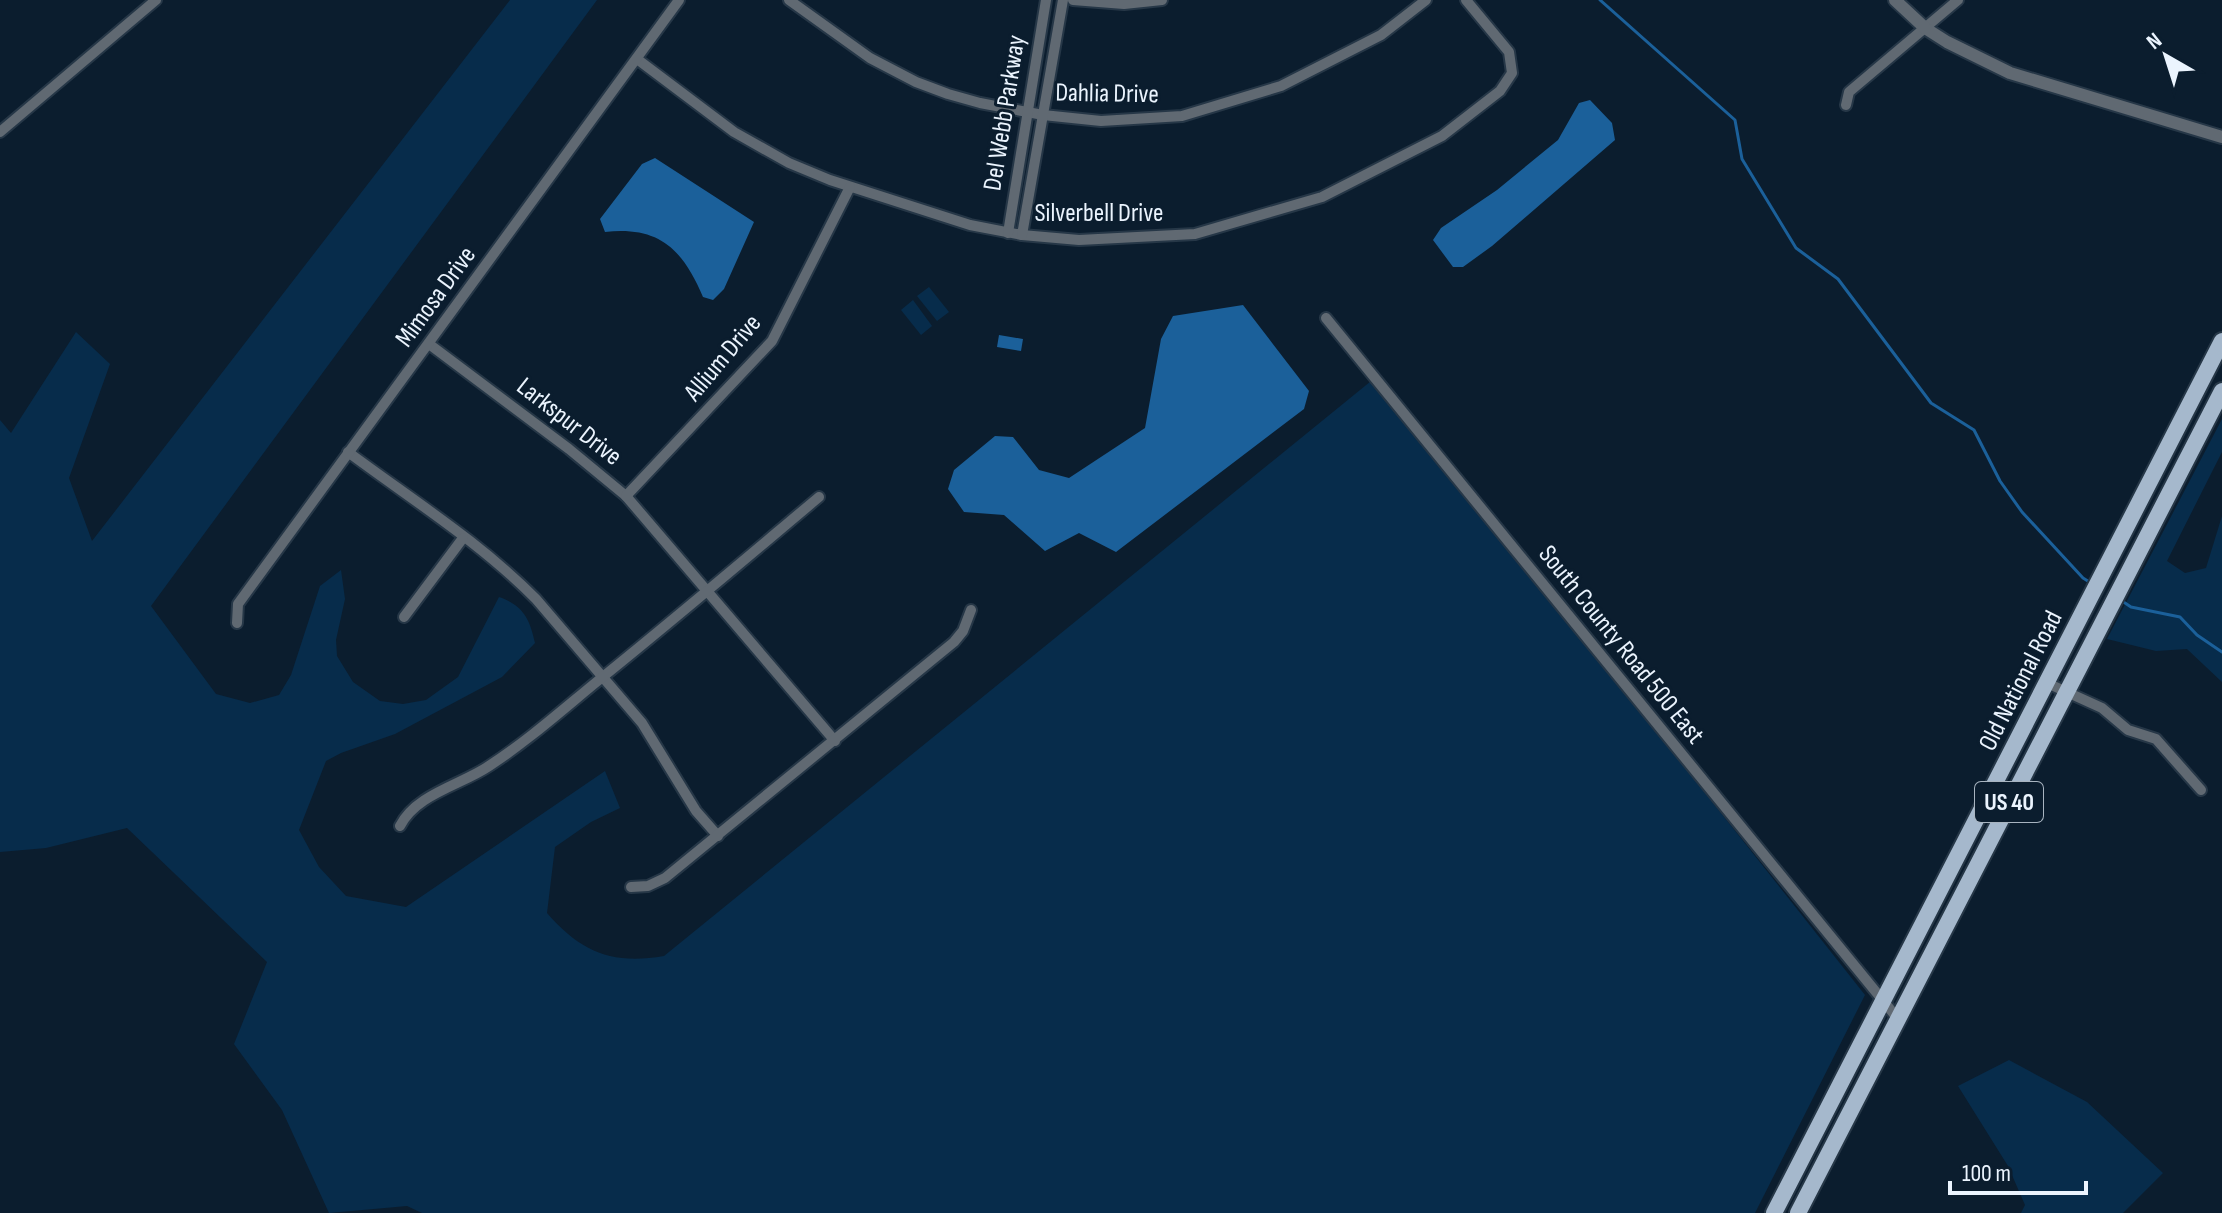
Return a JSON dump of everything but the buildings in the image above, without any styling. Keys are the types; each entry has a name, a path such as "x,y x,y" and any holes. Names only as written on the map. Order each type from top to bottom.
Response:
{"main road":[{"name":"Old National Road","path":"1774,1213 2222,341"},
{"name":"Old National Road","path":"1798,1213 2222,391"}],"street":[{"path":"0,132 156,0"},
{"name":"Mimosa Drive","path":"237,623 238,604 679,0"},
{"name":"Dahlia Drive","path":"789,0 855,48 916,82 980,103 1043,115 1101,121 1182,116 1281,86 1381,35 1426,0"},
{"name":"Del Webb Parkway","path":"1008,233 1046,0"},
{"name":"Del Webb Parkway","path":"1022,235 1063,0"},
{"path":"1073,0 1124,4 1162,0"},
{"name":"Silverbell Drive","path":"637,59 734,132 789,163 850,187 959,222 1008,233 1079,240 1195,234 1322,197 1442,136 1500,91 1512,73 1509,52 1466,0"},
{"path":"1895,0 1925,28 1947,42 2010,73 2222,137"},
{"path":"1846,105 1849,92 1958,0"},
{"name":"Allium Drive","path":"626,496 772,341 850,187"},
{"name":"South County Road 500 East","path":"1326,318 1898,1019"},
{"name":"Larkspur Drive","path":"429,344 626,496 835,741"},
{"path":"348,452 528,591 642,723 696,811 718,836"},
{"path":"400,826 405,815 418,804 497,761 819,497"},
{"path":"404,617 463,538"},
{"path":"631,887 648,886 665,878 835,741 954,642 963,631 971,610"},
{"path":"2047,683 2102,708 2128,730 2156,739 2201,790"}],"shaded area":[{"path":"510,0 597,0 151,606 216,694 250,703 279,695 291,675 320,586 341,570 345,599 336,640 337,656 353,682 380,701 403,704 426,700 458,677 499,597 514,604 524,614 535,643 502,677 395,734 326,761 299,830 319,867 346,896 406,907 605,771 620,808 591,822 555,847 547,913 572,937 599,952 629,959 664,956 1376,377 1865,995 1755,1213 422,1213 407,1206 329,1213 282,1110 234,1044 267,962 127,828 46,848 0,852 0,420 11,433 76,332 110,364 69,478 92,541"},
{"path":"1590,100 1612,123 1615,140 1492,246 1463,267 1453,267 1433,240 1441,228 1497,190 1558,140 1579,103"},
{"path":"655,158 754,222 724,289 713,300 703,297 687,266 667,245 641,233 605,232 600,219 642,164"},
{"path":"929,287 949,312 937,321 917,296"},
{"path":"913,300 932,326 921,335 901,310"},
{"path":"1243,305 1309,391 1304,409 1116,552 1079,533 1045,551 1004,515 964,512 948,489 954,470 995,436 1013,437 1039,470 1069,478 1145,428 1161,339 1173,316"},
{"path":"999,335 1023,339 1021,351 997,347"},
{"path":"2222,419 2222,452 2167,561 2185,573 2206,568 2222,516 2222,682 2187,649 2156,651 2107,639"},
{"path":"2009,1060 2087,1102 2163,1173 2123,1213 2021,1213 2025,1205 2008,1166 1958,1086"}],"waterway":[{"path":"1600,0 1735,120 1742,159 1796,248 1838,279 1931,403 1974,430 2000,481 2022,512 2091,583"},
{"path":"2122,601 2131,607 2180,617 2197,635 2222,652"}]}
